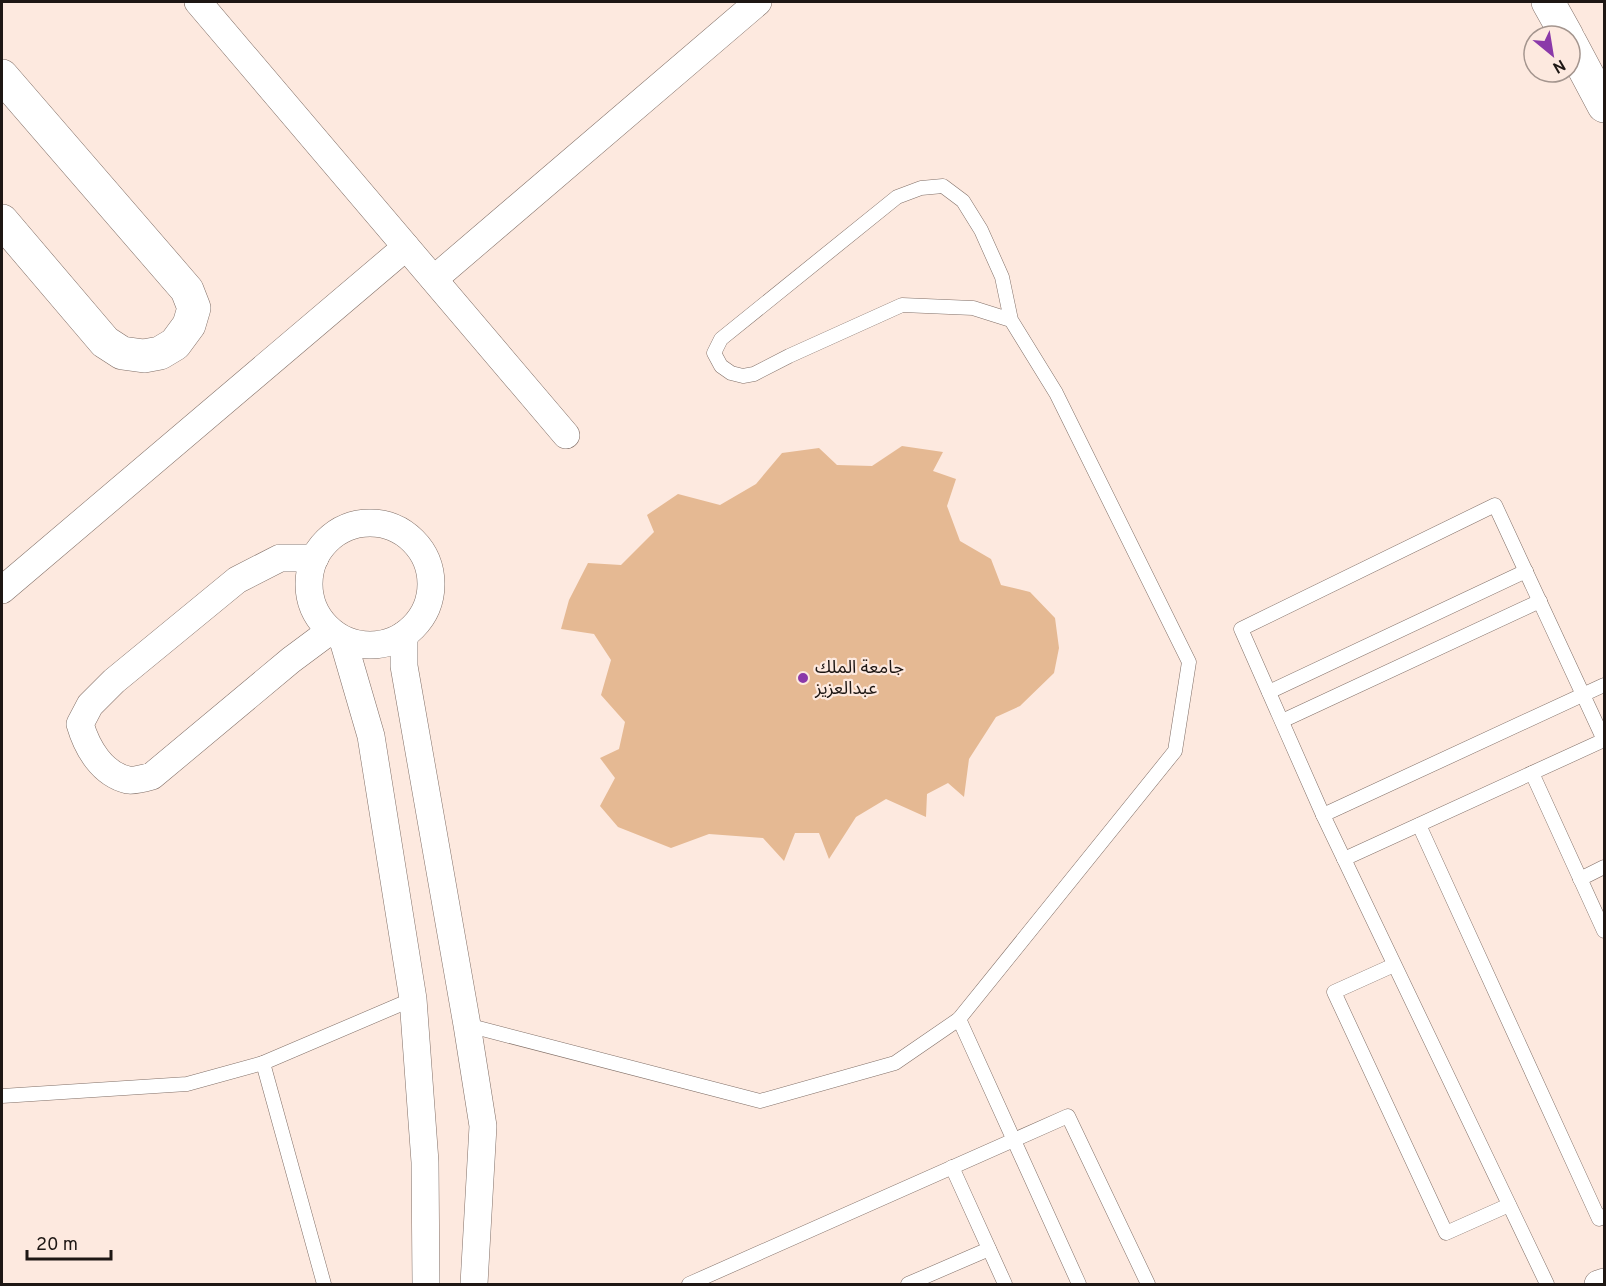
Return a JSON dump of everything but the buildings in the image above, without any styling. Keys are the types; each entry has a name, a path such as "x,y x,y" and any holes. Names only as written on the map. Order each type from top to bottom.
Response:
{"street":[{"path":"198,2 566,435"},
{"path":"434,279 758,2"},
{"path":"1548,2 1560,24"},
{"path":"1582,64 1605,106"},
{"path":"2,76 188,290 194,308 189,325 176,344 160,353 144,356 122,353 105,342 2,221"},
{"path":"2,590 406,247"},
{"path":"382,524 397,529 421,550 428,564 431,580 430,596 416,624 404,635 390,642 375,645 358,644 336,635 320,619 312,604 309,589 310,573 315,558 324,544 336,534 350,526 382,524"},
{"path":"315,558 280,558 237,580 114,681 90,705 80,724 86,745 110,773 130,780 152,776 291,660 336,635"},
{"path":"336,635 371,736 413,999 425,1162 426,1284"},
{"path":"404,635 404,666 483,1126 474,1284"},
{"path":"1598,1284 1605,1282"}],"lane":[{"path":"467,1025 760,1101 895,1063 959,1019 1175,751 1189,662 1056,393 1011,320 1002,277 981,230 963,201 944,186 921,188 897,197 720,339 714,353 722,366 731,374 743,376 754,374 902,305 973,308 1011,320"},
{"path":"1344,859 1605,740 1495,505 1241,629 1323,815 1509,1205 1547,1284"},
{"path":"1269,692 1526,571"},
{"path":"1282,721 1540,601"},
{"path":"1323,815 1605,685"},
{"path":"1532,773 1605,931"},
{"path":"1419,825 1599,1218 1605,1216"},
{"path":"1580,879 1605,867"},
{"path":"1394,964 1334,992 1446,1233 1509,1205"},
{"path":"2,1096 187,1084 263,1063 413,999"},
{"path":"959,1019 1080,1284"},
{"path":"263,1063 324,1284"},
{"path":"689,1284 1068,1116 1148,1284"},
{"path":"952,1167 1005,1284"},
{"path":"908,1284 989,1248"}],"place":[{"name":"جامعة الملك عبدالعزيز","path":"803,678"}]}
